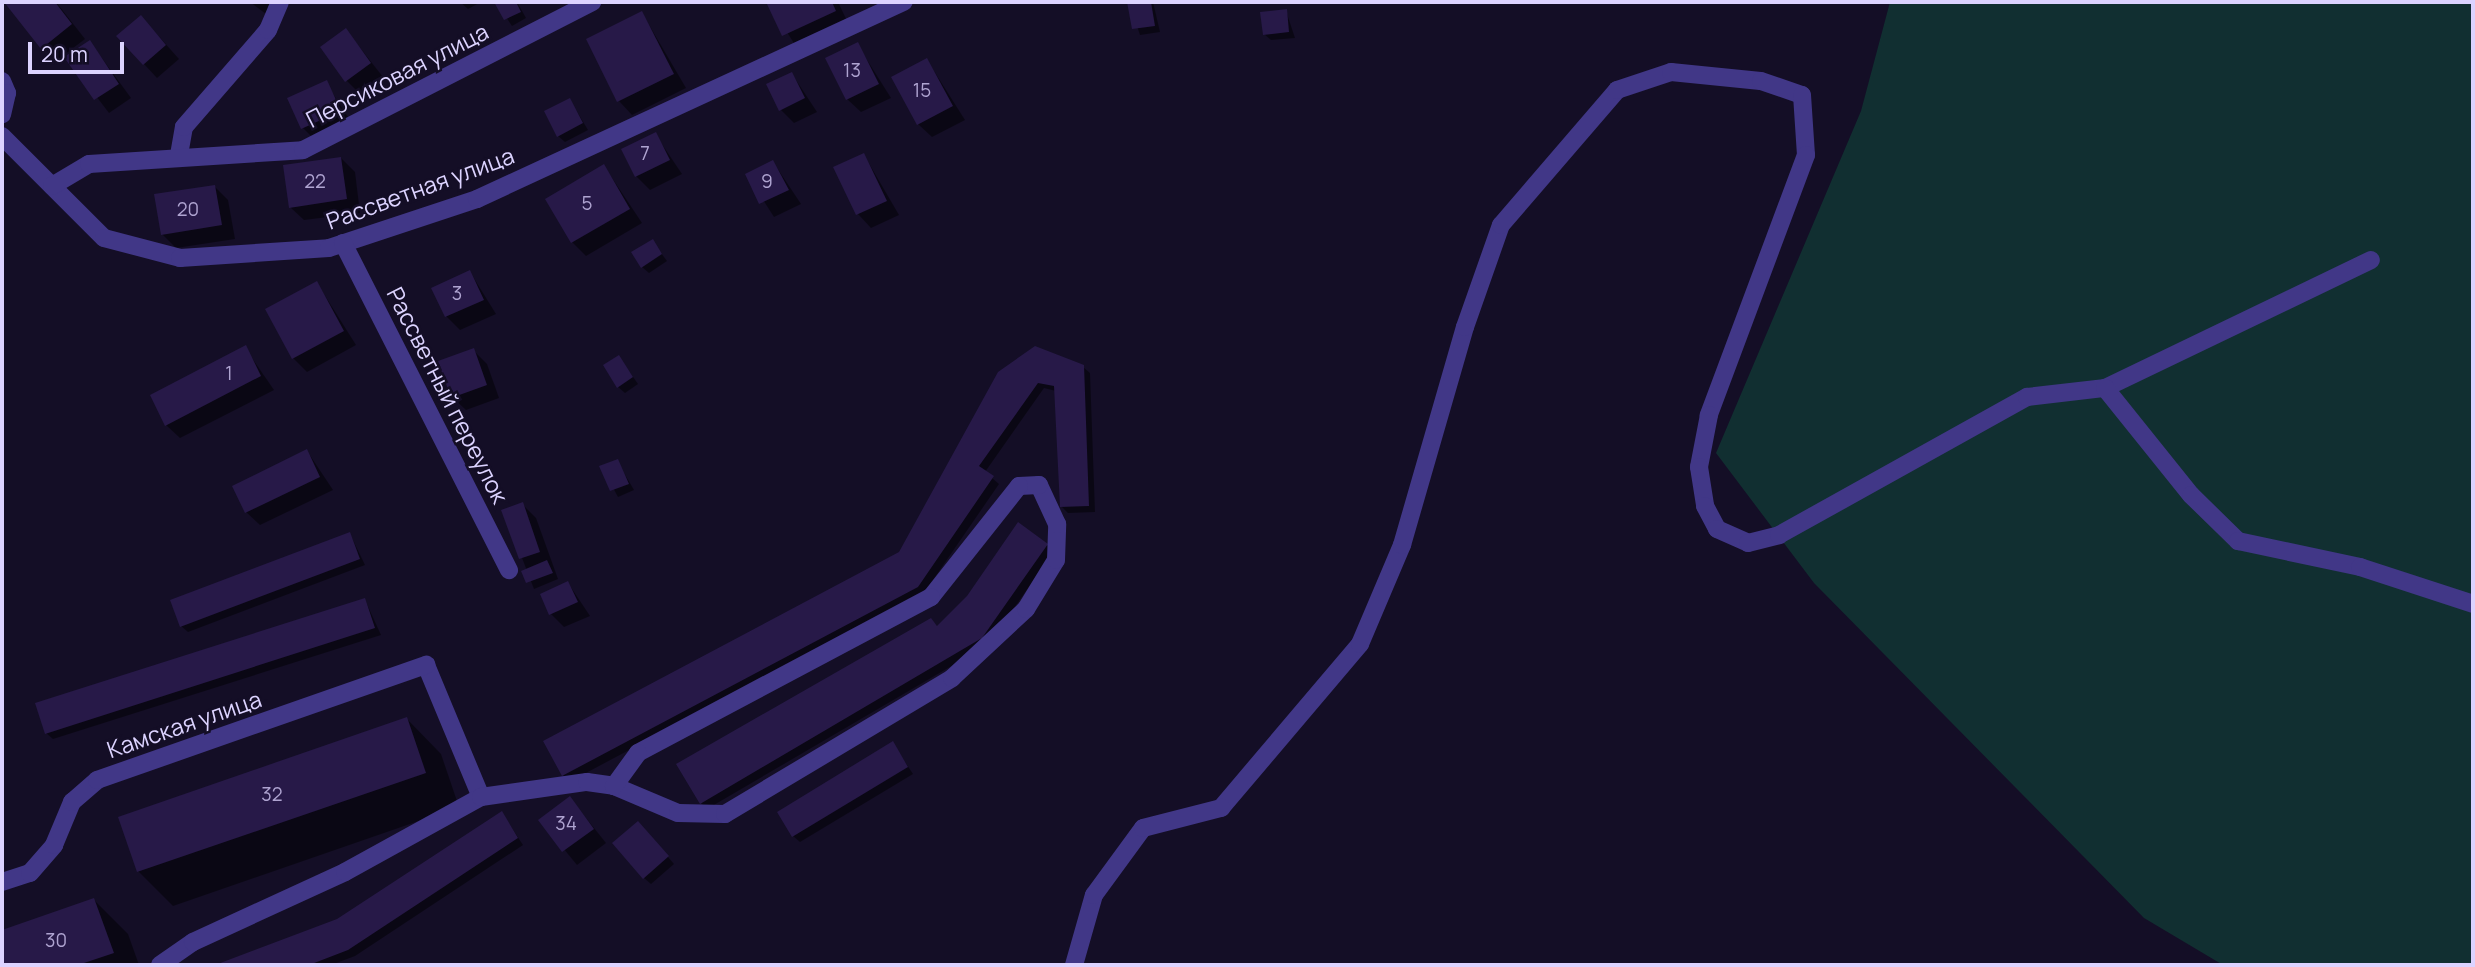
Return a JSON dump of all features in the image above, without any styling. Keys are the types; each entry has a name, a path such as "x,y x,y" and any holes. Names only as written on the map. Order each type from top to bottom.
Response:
{"street":[{"path":"179,155 184,127 268,30 280,2"},
{"name":"Персиковая улица","path":"52,186 89,164 179,155 303,150 592,2"},
{"name":"Рассветная улица","path":"2,136 104,238 180,258 343,243 477,199 904,2"},
{"path":"1074,965 1094,895 1143,828 1221,808 1360,644 1402,545 1465,327 1501,225 1617,90 1671,72 1761,81 1802,95 1806,155 1709,415 1699,467 1704,506 1717,529 1748,543 1779,535 2027,397 2105,388 2371,260"},
{"path":"2,81 2,114"},
{"name":"Рассветный переулок","path":"343,243 509,570"},
{"path":"2105,388 2191,495 2238,541 2360,567 2473,604"},
{"path":"160,965 192,942 345,872 481,797 542,784 614,786 678,813 725,814 952,677 1026,609 1056,560 1057,524 1039,485 1019,486 931,597 639,752 614,786"},
{"name":"Камская улица","path":"2,882 30,873 54,845 72,802 97,780 426,665 481,797"}],"green space":[{"path":"1890,2 2473,2 2473,965 2223,965 2144,918 1814,583 1716,453 1861,111"}],"building":[{"path":"4,2 55,2 72,24 41,49"},
{"path":"494,2 516,2 521,12 504,20"},
{"path":"766,2 832,2 836,11 782,36"},
{"path":"1127,2 1151,2 1155,26 1132,29"},
{"path":"1287,9 1289,32 1263,35 1260,12"},
{"path":"642,11 674,74 617,102 586,39"},
{"path":"141,15 166,45 143,65 116,36"},
{"path":"346,28 371,63 345,82 320,47"},
{"path":"90,40 119,84 94,100 64,57"},
{"path":"858,42 879,84 846,100 825,58"},
{"path":"927,58 953,106 917,125 891,77"},
{"path":"792,72 805,98 779,111 766,84"},
{"path":"327,80 341,111 301,129 287,98"},
{"path":"570,98 583,123 557,137 544,111"},
{"path":"656,132 670,160 635,177 621,149"},
{"path":"864,153 887,201 856,215 833,167"},
{"path":"341,157 347,199 289,208 283,165"},
{"path":"773,160 789,190 759,204 745,174"},
{"path":"604,164 630,209 571,243 545,199"},
{"path":"215,185 222,225 161,235 154,194"},
{"path":"653,239 662,254 641,268 631,252"},
{"path":"470,270 484,300 445,317 431,288"},
{"path":"317,281 344,331 292,359 265,309"},
{"path":"246,345 261,376 165,426 150,395"},
{"path":"1035,346 1084,365 1089,506 1060,507 1054,386 1038,383 979,466 994,476 918,587 562,776 543,741 899,552 998,372"},
{"path":"474,348 487,385 451,398 438,361"},
{"path":"619,355 633,377 617,388 603,365"},
{"path":"307,449 320,477 245,513 232,486"},
{"path":"618,459 629,484 610,491 599,466"},
{"path":"523,502 540,552 519,559 501,510"},
{"path":"1018,522 1048,544 982,638 700,804 676,764 931,618 937,626 967,596"},
{"path":"350,532 360,559 180,627 170,600"},
{"path":"547,560 553,573 526,583 521,571"},
{"path":"568,581 578,602 549,615 540,594"},
{"path":"365,598 375,628 45,734 35,703"},
{"path":"407,717 426,773 137,872 118,817"},
{"path":"893,741 908,767 792,837 777,812"},
{"path":"570,796 594,829 562,852 538,820"},
{"path":"502,811 518,838 348,950 309,965 215,965 337,919"},
{"path":"638,821 669,856 643,879 612,843"},
{"path":"94,898 114,953 78,965 2,965 2,930"}]}
